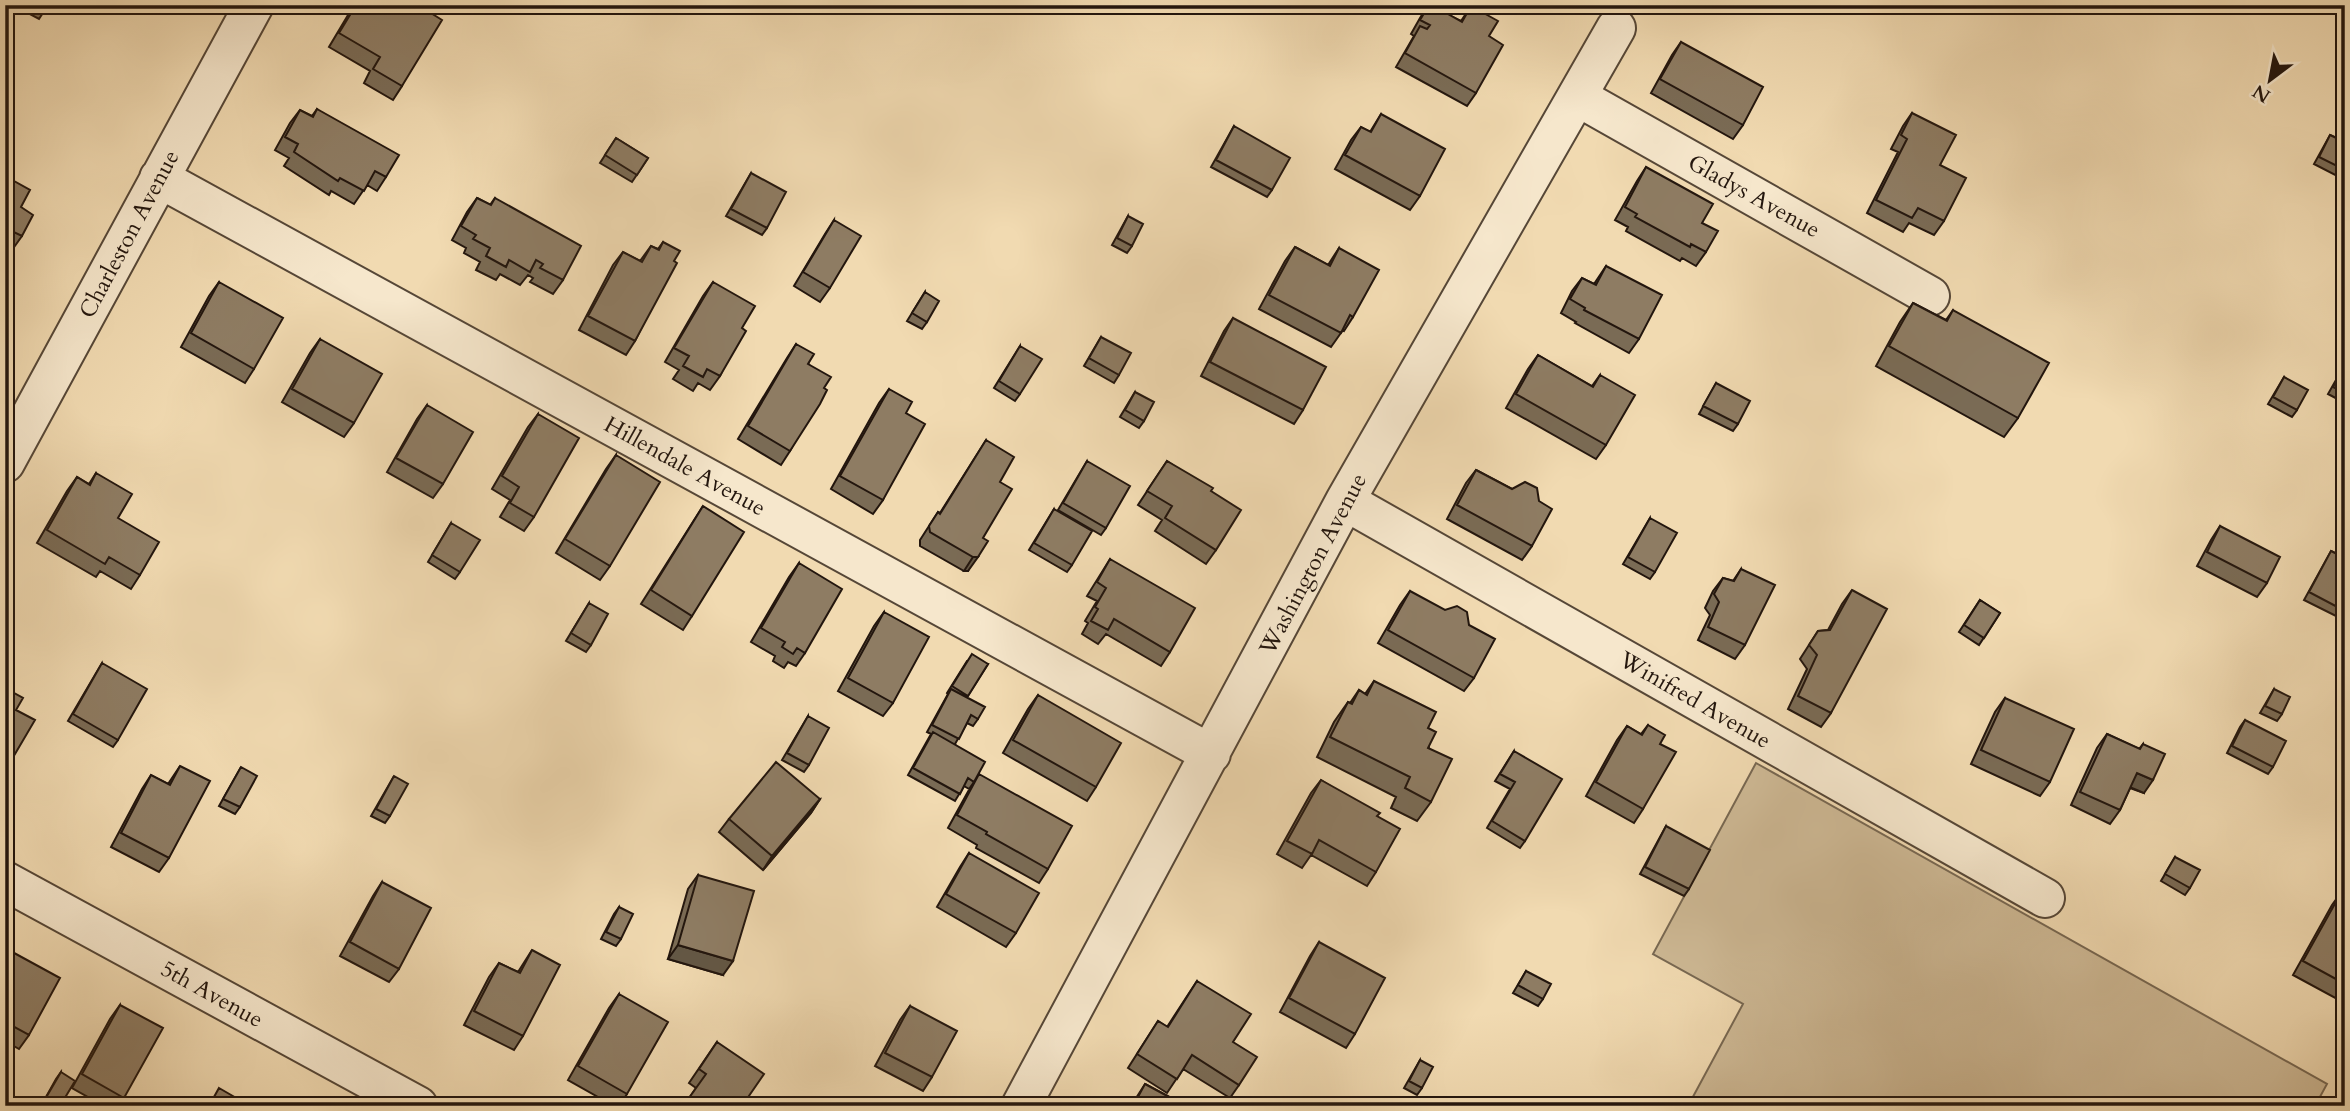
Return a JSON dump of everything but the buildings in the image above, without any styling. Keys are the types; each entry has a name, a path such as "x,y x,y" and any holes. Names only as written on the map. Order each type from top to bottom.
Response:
{"street":[{"name":"Charleston Avenue","path":"5,463 254,5"},
{"name":"Washington Avenue","path":"1021,1106 1345,501 1616,28"},
{"name":"Gladys Avenue","path":"1578,97 1930,296"},
{"name":"Hillendale Avenue","path":"159,178 1211,754"},
{"name":"Winifred Avenue","path":"1345,501 2045,898"},
{"name":"5th Avenue","path":"5,881 418,1106"}],"shaded area":[{"path":"1756,763 2327,1084 2315,1106 1688,1106 1743,1004 1653,954"}]}
